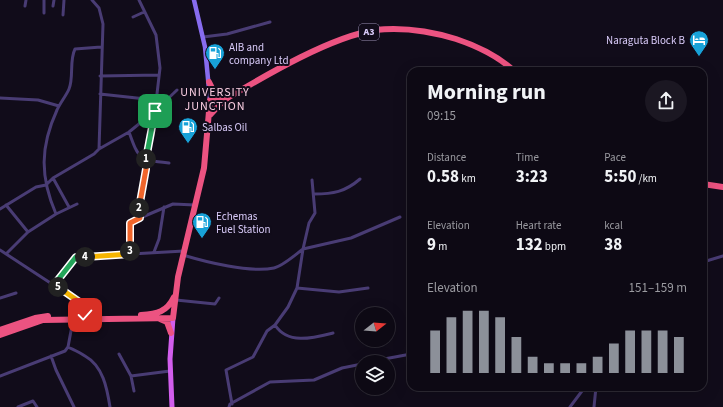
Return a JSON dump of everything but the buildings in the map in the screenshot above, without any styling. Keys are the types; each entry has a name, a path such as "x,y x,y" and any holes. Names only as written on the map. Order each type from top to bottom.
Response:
{"highway":[{"name":"A3","path":"210,102 226,98 332,44 363,33 384,29 421,31 453,38 496,58 508,67"},
{"path":"209,82 213,90 226,98"},
{"name":"A3","path":"210,115 226,98"},
{"path":"0,335 32,323 73,318 173,318 176,292 206,157 210,102"},
{"path":"707,185 723,187"},
{"path":"0,330 41,316 158,313 166,309 176,292"},
{"path":"159,318 167,322 171,333"}],"main road":[{"path":"194,0 203,37 210,102"},
{"path":"172,407 170,371 173,318"}],"street":[{"path":"25,6 26,0"},
{"path":"44,0 44,13"},
{"path":"53,6 54,0"},
{"path":"63,16 64,0"},
{"path":"92,0 99,8 103,24 100,76 99,149"},
{"path":"139,0 156,35 159,75 155,100 155,111 139,209 140,218"},
{"path":"133,17 144,12"},
{"path":"203,37 227,34 270,22"},
{"path":"56,214 47,194 44,145 59,106 69,88 74,49 102,47"},
{"path":"100,76 159,75"},
{"path":"0,209 36,187 46,185 53,178 129,132 155,111 177,90"},
{"path":"100,94 155,100"},
{"path":"0,98 38,100 59,106"},
{"path":"129,132 136,153 146,161 169,163"},
{"path":"53,178 69,207"},
{"path":"314,194 333,194 353,185 360,179"},
{"path":"312,180 315,213 309,223 302,249 297,288 288,306 274,325 267,331 253,357 226,370 231,406 270,382 314,380 342,368 355,365"},
{"path":"7,253 28,232 56,214 76,204"},
{"path":"131,254 130,223 164,207 176,204 195,205"},
{"path":"6,205 28,232"},
{"path":"154,252 159,239 164,207"},
{"path":"54,285 76,257 154,252 184,253 216,264 255,268 276,268 302,249 350,238 400,217"},
{"path":"0,250 7,253 81,303 86,310 85,315"},
{"path":"707,261 723,256"},
{"path":"297,288 339,292 368,288"},
{"path":"0,298 16,294"},
{"path":"176,300 215,304 219,298"},
{"path":"0,376 66,351 73,318"},
{"path":"274,325 280,333 296,338 311,339 333,333"},
{"path":"68,347 86,356 101,373 107,387 110,407"},
{"path":"119,354 131,376 134,391"},
{"path":"395,357 407,355"},
{"path":"52,356 56,370 74,407"},
{"path":"131,376 170,371"},
{"path":"570,407 582,391"},
{"path":"594,407 596,391"},
{"path":"18,407 33,401 38,407"}],"place":[{"name":"Naraguta Block B","path":"699,57"},
{"name":"AIB and company Ltd","path":"215,70"},
{"name":"Salbas Oil","path":"188,144"},
{"name":"Echemas Fuel Station","path":"202,239"}],"district":[{"name":"UNIVERSITY JUNCTION","path":"215,99"}],"route":[{"path":"85,315 86,310 81,303 54,285 76,257 131,254 130,223 140,218 139,209 155,111"}]}
